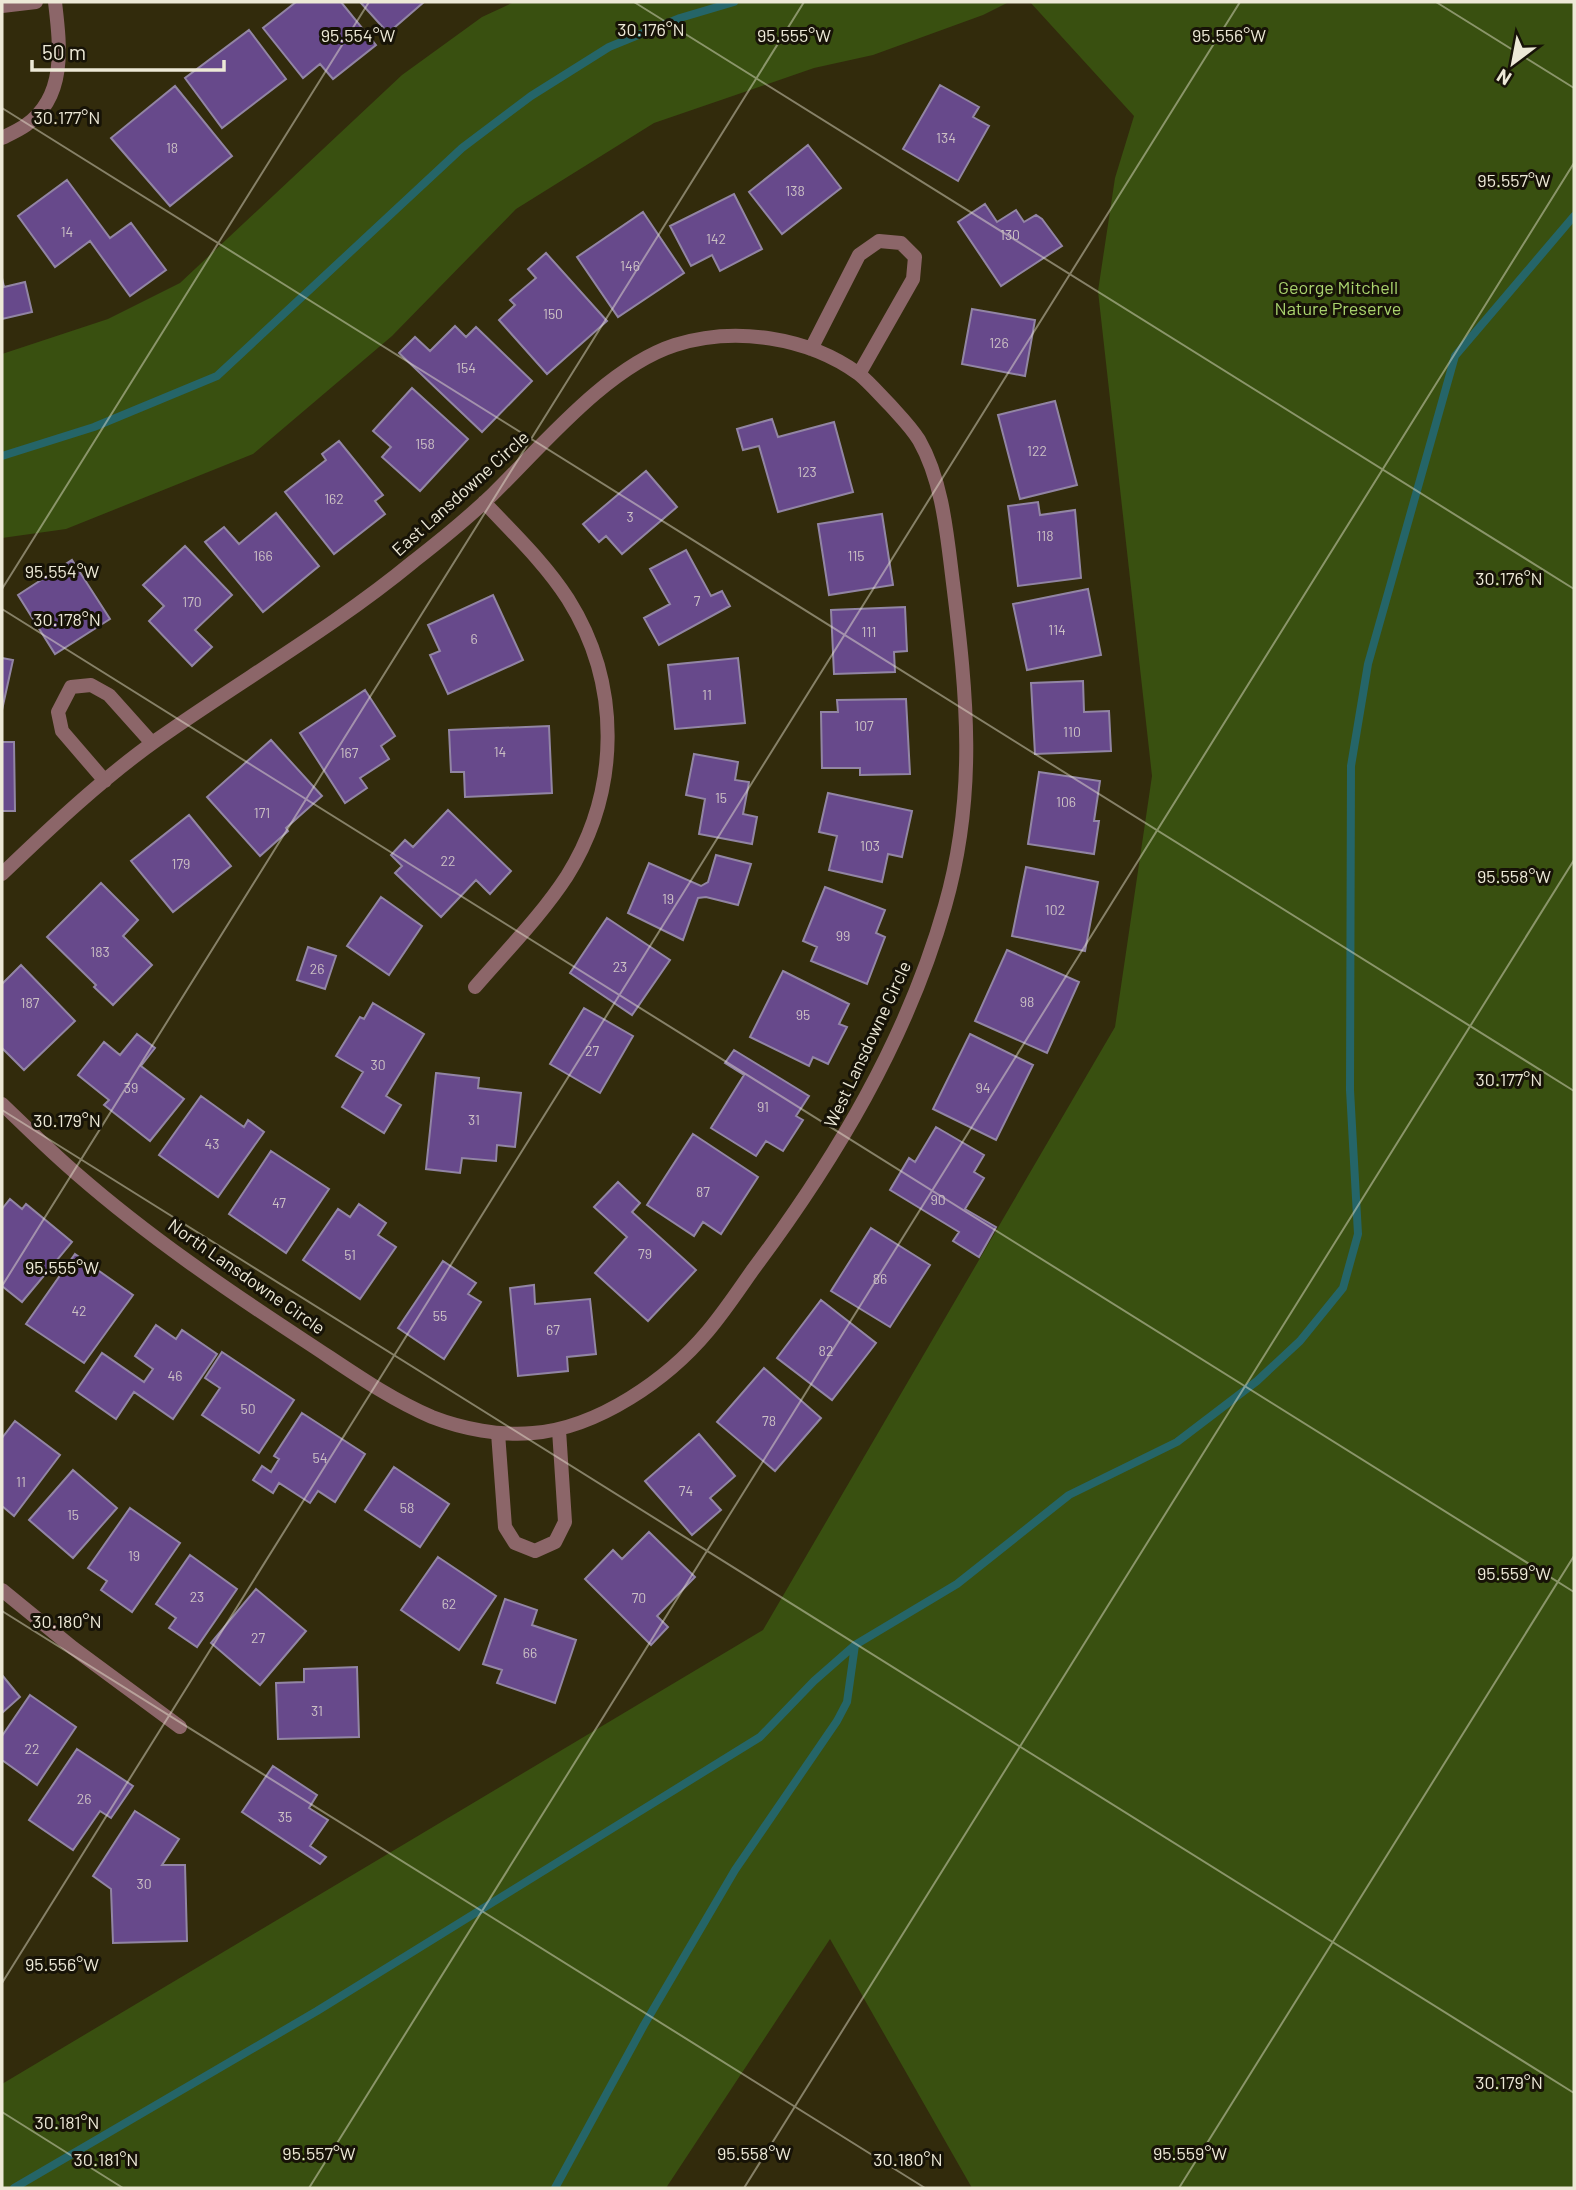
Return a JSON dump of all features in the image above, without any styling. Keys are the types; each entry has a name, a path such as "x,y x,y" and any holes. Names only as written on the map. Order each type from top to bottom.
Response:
{"street":[{"path":"2,6 36,2"},
{"path":"2,138 26,125 46,107 57,81 60,52 55,2"},
{"path":"811,349 859,255 878,241 901,243 915,257 913,279 859,374"},
{"name":"East Lansdowne Circle","path":"2,874 105,781 152,743 372,595 484,502 573,414 613,379 648,357 679,344 740,334 785,341 833,359"},
{"name":"West Lansdowne Circle","path":"528,1434 559,1430 606,1412 634,1395 685,1355 708,1331 778,1237 846,1134 874,1082 930,954 947,900 960,840 968,744 964,676 947,537 935,480 919,441 901,416 859,374 833,359"},
{"path":"475,987 566,877 587,838 600,806 609,730 605,696 597,664 586,633 567,598 541,564 484,502"},
{"path":"105,781 62,731 58,712 71,687 91,685 109,695 152,743"},
{"name":"North Lansdowne Circle","path":"2,1104 122,1212 233,1294 361,1378 429,1416 498,1433 528,1434"},
{"path":"498,1433 505,1527 515,1543 535,1551 555,1542 565,1522 559,1430"},
{"path":"2,1590 73,1648 180,1727"}],"green space":[{"path":"514,2 1009,2 983,15 873,55 814,68 654,123 516,209 392,336 253,454 66,529 2,538 2,354 108,319 180,283 402,75 482,17"},
{"name":"George Mitchell Nature Preserve","path":"1030,2 1574,2 1574,2188 972,2188 830,1939 666,2188 2,2188 2,2084 763,1630 1115,1027 1152,776 1098,291 1115,178 1134,116"}],"building":[{"path":"296,2 341,2 376,45 333,79 320,64 303,78 263,28"},
{"path":"360,2 424,2 388,33"},
{"path":"249,30 286,79 222,128 185,78"},
{"path":"940,85 979,107 973,117 989,126 958,181 903,149"},
{"path":"175,86 232,156 170,206 111,138"},
{"path":"808,145 841,188 782,234 749,192"},
{"path":"67,180 110,238 131,223 166,270 130,296 90,241 55,267 18,216"},
{"path":"734,194 762,249 720,271 712,255 691,266 670,226"},
{"path":"985,204 997,222 1016,210 1024,222 1036,215 1062,246 1001,286 958,222"},
{"path":"643,212 684,273 618,317 577,257"},
{"path":"546,253 607,321 547,374 499,320 515,305 510,300 536,278 528,269"},
{"path":"2,278 4,287 25,282 32,312 2,319"},
{"path":"972,309 1035,320 1025,376 962,364"},
{"path":"455,326 466,337 476,327 532,381 482,432 399,353 415,337 430,351"},
{"path":"412,388 468,439 420,491 382,457 391,447 373,431"},
{"path":"1055,401 1077,485 1020,499 998,415"},
{"path":"772,419 778,437 834,422 853,492 778,512 759,446 743,450 737,429"},
{"path":"339,441 383,495 375,501 385,514 334,554 285,492 326,460 322,454"},
{"path":"646,471 677,507 622,554 606,536 599,542 583,524"},
{"path":"1038,502 1040,515 1075,510 1081,578 1018,586 1008,506"},
{"path":"276,513 319,566 263,612 205,542 224,527 239,544"},
{"path":"882,514 893,585 829,595 818,524"},
{"path":"185,546 232,595 195,630 212,647 192,666 149,621 164,606 143,585"},
{"path":"686,550 711,596 722,591 730,606 659,645 644,618 670,604 650,569"},
{"path":"72,560 110,619 55,654 18,595"},
{"path":"1088,589 1101,655 1027,670 1013,604"},
{"path":"493,595 523,660 448,694 430,655 440,651 428,625"},
{"path":"905,607 907,651 894,652 895,672 834,674 831,610"},
{"path":"2,658 13,660 2,710"},
{"path":"738,658 745,723 675,729 668,665"},
{"path":"1083,681 1084,712 1109,711 1111,751 1035,754 1031,683"},
{"path":"365,690 395,736 381,746 389,759 360,778 367,788 345,803 300,733"},
{"path":"906,699 910,774 860,775 860,768 822,768 821,712 838,712 837,700"},
{"path":"549,726 552,793 465,797 464,772 451,772 449,730"},
{"path":"271,740 322,796 260,856 207,797"},
{"path":"2,742 14,742 15,811 2,811"},
{"path":"694,754 738,762 735,780 749,782 743,814 757,817 752,844 699,834 705,799 686,795"},
{"path":"1039,772 1100,781 1094,821 1099,821 1094,854 1028,844"},
{"path":"828,793 912,811 902,857 888,854 882,882 829,870 837,836 819,832"},
{"path":"448,810 511,871 490,894 476,880 441,917 395,873 402,866 391,855 405,840 413,847"},
{"path":"189,815 231,866 173,912 131,861"},
{"path":"716,855 751,864 738,905 706,897 698,898 683,940 628,913 649,863 701,886 708,882"},
{"path":"1026,867 1098,882 1085,951 1012,936"},
{"path":"101,883 138,920 123,936 152,965 113,1005 47,937"},
{"path":"825,887 885,910 876,933 885,937 867,984 811,961 817,947 803,941"},
{"path":"381,897 422,926 389,975 347,946"},
{"path":"607,918 670,960 632,1015 570,973"},
{"path":"308,947 336,956 325,989 297,980"},
{"path":"1007,950 1079,982 1047,1053 975,1021"},
{"path":"21,965 75,1021 24,1070 2,1048 2,984"},
{"path":"783,971 849,1004 839,1024 847,1027 828,1064 813,1057 809,1066 750,1037"},
{"path":"373,1003 424,1034 386,1096 401,1105 384,1133 342,1107 363,1072 336,1056 360,1017 364,1019"},
{"path":"584,1008 633,1036 600,1093 550,1064"},
{"path":"137,1034 155,1048 141,1066 184,1099 150,1141 104,1105 109,1100 78,1075 104,1042 120,1055"},
{"path":"970,1034 1033,1065 996,1140 933,1109"},
{"path":"734,1050 809,1096 796,1116 803,1120 783,1151 766,1141 756,1156 711,1128 744,1075 725,1063"},
{"path":"436,1073 479,1078 478,1088 521,1093 515,1147 497,1145 496,1161 462,1158 460,1173 426,1169"},
{"path":"201,1096 244,1127 248,1120 264,1132 218,1197 159,1155"},
{"path":"936,1127 984,1155 974,1172 984,1178 965,1209 996,1227 979,1257 953,1241 959,1232 890,1190 909,1158 915,1162"},
{"path":"693,1134 758,1177 721,1234 703,1222 694,1236 647,1205"},
{"path":"271,1151 329,1189 286,1253 229,1214"},
{"path":"618,1182 640,1203 632,1212 696,1270 648,1321 595,1273 627,1237 594,1207"},
{"path":"10,1199 22,1209 26,1204 72,1242 22,1302 2,1286 2,1209"},
{"path":"359,1204 386,1223 378,1235 396,1247 360,1299 303,1260 338,1209 350,1217"},
{"path":"871,1228 930,1265 890,1327 831,1291"},
{"path":"75,1254 133,1295 84,1363 26,1324"},
{"path":"443,1261 476,1283 468,1294 481,1302 444,1359 398,1328"},
{"path":"534,1285 535,1304 590,1299 596,1354 567,1357 568,1371 518,1376 510,1288"},
{"path":"821,1300 876,1343 832,1400 777,1358"},
{"path":"156,1325 176,1339 182,1330 217,1354 173,1419 134,1392 116,1419 76,1391 102,1353 144,1382 153,1369 135,1356"},
{"path":"222,1352 294,1400 259,1453 202,1415 220,1388 205,1378"},
{"path":"764,1368 821,1418 775,1471 717,1422"},
{"path":"302,1413 365,1454 335,1502 318,1491 310,1503 279,1483 273,1493 253,1480 262,1466 271,1472 279,1459 274,1456"},
{"path":"15,1421 60,1455 14,1516 2,1506 2,1438"},
{"path":"699,1434 735,1476 710,1498 721,1510 692,1535 645,1481"},
{"path":"394,1467 449,1504 420,1547 365,1510"},
{"path":"73,1470 117,1508 73,1558 29,1520"},
{"path":"130,1508 180,1543 132,1612 101,1590 107,1581 88,1568"},
{"path":"649,1532 695,1577 657,1616 668,1627 651,1645 585,1579 613,1550 622,1559"},
{"path":"190,1555 237,1589 197,1647 169,1628 176,1618 156,1604"},
{"path":"438,1557 496,1596 459,1650 401,1610"},
{"path":"256,1589 306,1631 260,1685 211,1643"},
{"path":"505,1599 537,1610 532,1625 576,1640 555,1703 497,1683 502,1670 483,1664"},
{"path":"357,1667 359,1737 278,1739 276,1683 304,1682 304,1669"},
{"path":"2,1675 20,1697 2,1713"},
{"path":"30,1695 76,1727 37,1785 2,1760 2,1736"},
{"path":"77,1749 133,1786 111,1818 100,1811 73,1850 29,1820"},
{"path":"273,1766 317,1795 309,1808 328,1820 310,1846 326,1857 320,1864 242,1812"},
{"path":"135,1811 179,1839 162,1865 185,1865 187,1941 113,1943 111,1889 93,1876"}],"waterway":[{"path":"2,456 94,427 217,376 462,148 531,96 609,47 680,18 734,2"},
{"path":"14,2188 317,2011 760,1737 814,1681 855,1645 957,1584 1069,1495 1177,1442 1257,1381 1300,1341 1343,1288 1358,1234 1350,1090 1351,766 1368,664 1455,356 1574,216"},
{"path":"555,2188 644,2025 735,1870 837,1721 847,1702 855,1645"}]}
